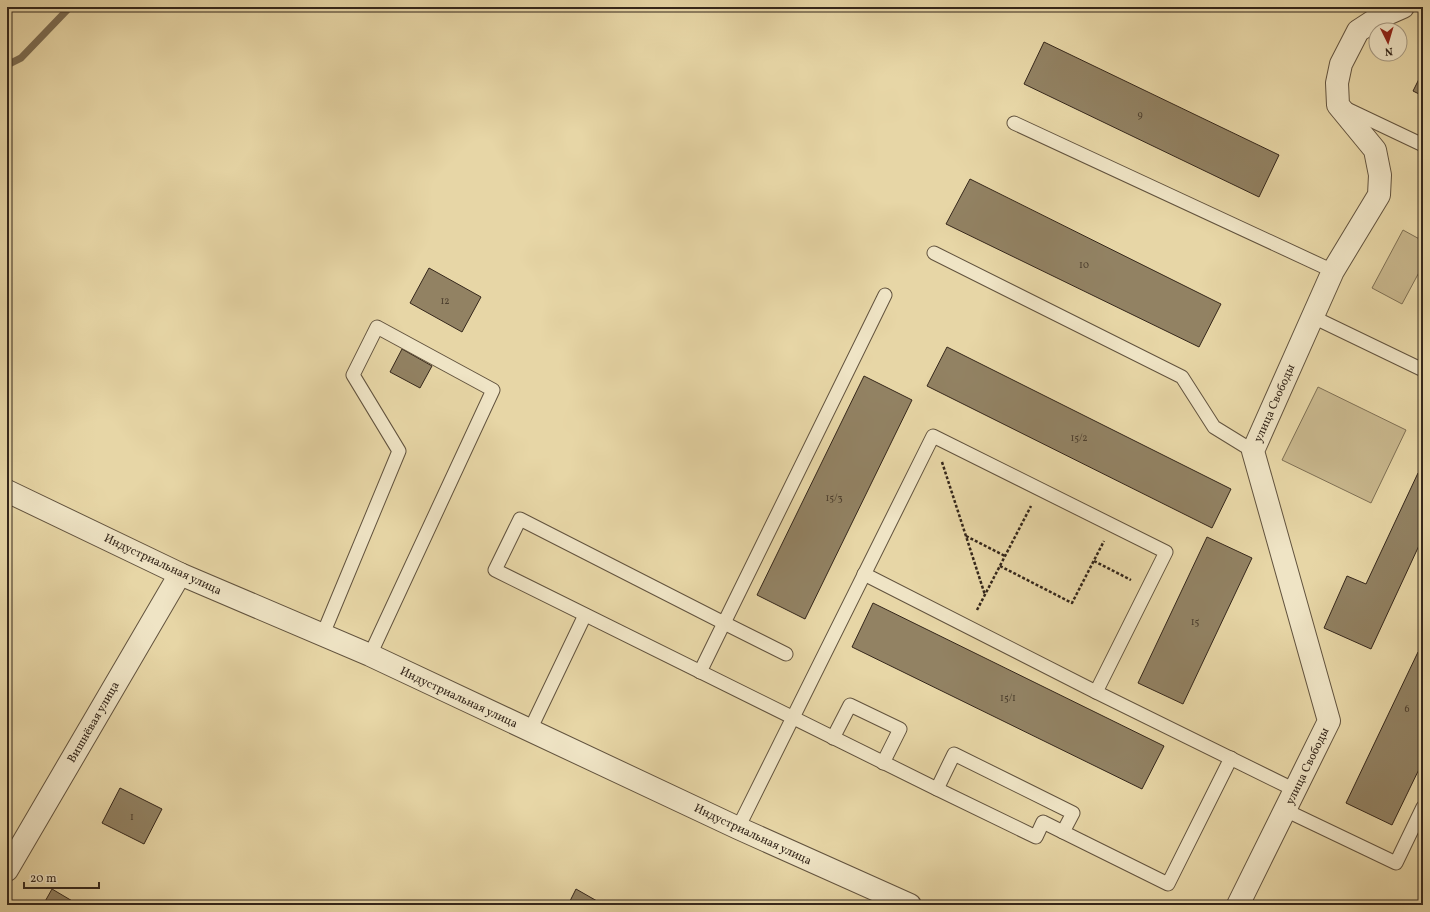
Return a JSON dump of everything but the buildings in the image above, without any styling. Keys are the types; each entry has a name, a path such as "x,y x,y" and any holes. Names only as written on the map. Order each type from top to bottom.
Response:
{"street":[{"path":"1338,105 1337,84 1341,64 1358,32 1378,18 1403,7"},
{"name":"улица Свободы","path":"1238,905 1329,721 1252,451 1333,271 1379,195 1380,175 1375,150 1338,105"},
{"name":"Индустриальная улица","path":"7,491 180,574 324,634 738,828 910,905"},
{"name":"Вишнёвая улица","path":"7,870 180,574"}],"lane":[{"path":"1338,105 1423,145"},
{"path":"1014,123 1333,271"},
{"path":"934,253 1182,377 1214,427 1252,451"},
{"path":"700,672 885,295"},
{"path":"1313,317 1423,370"},
{"path":"324,634 400,451 353,375 377,327 493,390 370,655"},
{"path":"738,828 933,436 1166,552 1096,692"},
{"path":"786,654 724,624 520,519 495,570 883,763 1036,837 1043,822 1168,884 1231,758"},
{"path":"864,574 1096,692 1295,790"},
{"path":"530,730 585,615"},
{"path":"834,738 850,705 900,729 883,763"},
{"path":"937,789 954,754 1073,813 1063,832"},
{"path":"1285,810 1396,863 1423,807"}],"path":[{"path":"933,436 985,595"},
{"path":"969,627 1040,489"},
{"path":"1000,566 1072,603 1112,525"},
{"path":"966,536 1005,556"},
{"path":"1094,561 1148,588"}],"shaded area":[{"path":"1403,230 1423,241 1423,265 1402,304 1372,288"},
{"path":"1318,387 1406,430 1371,503 1282,460"}],"waterway":[{"path":"7,65 21,58 70,7"}]}
